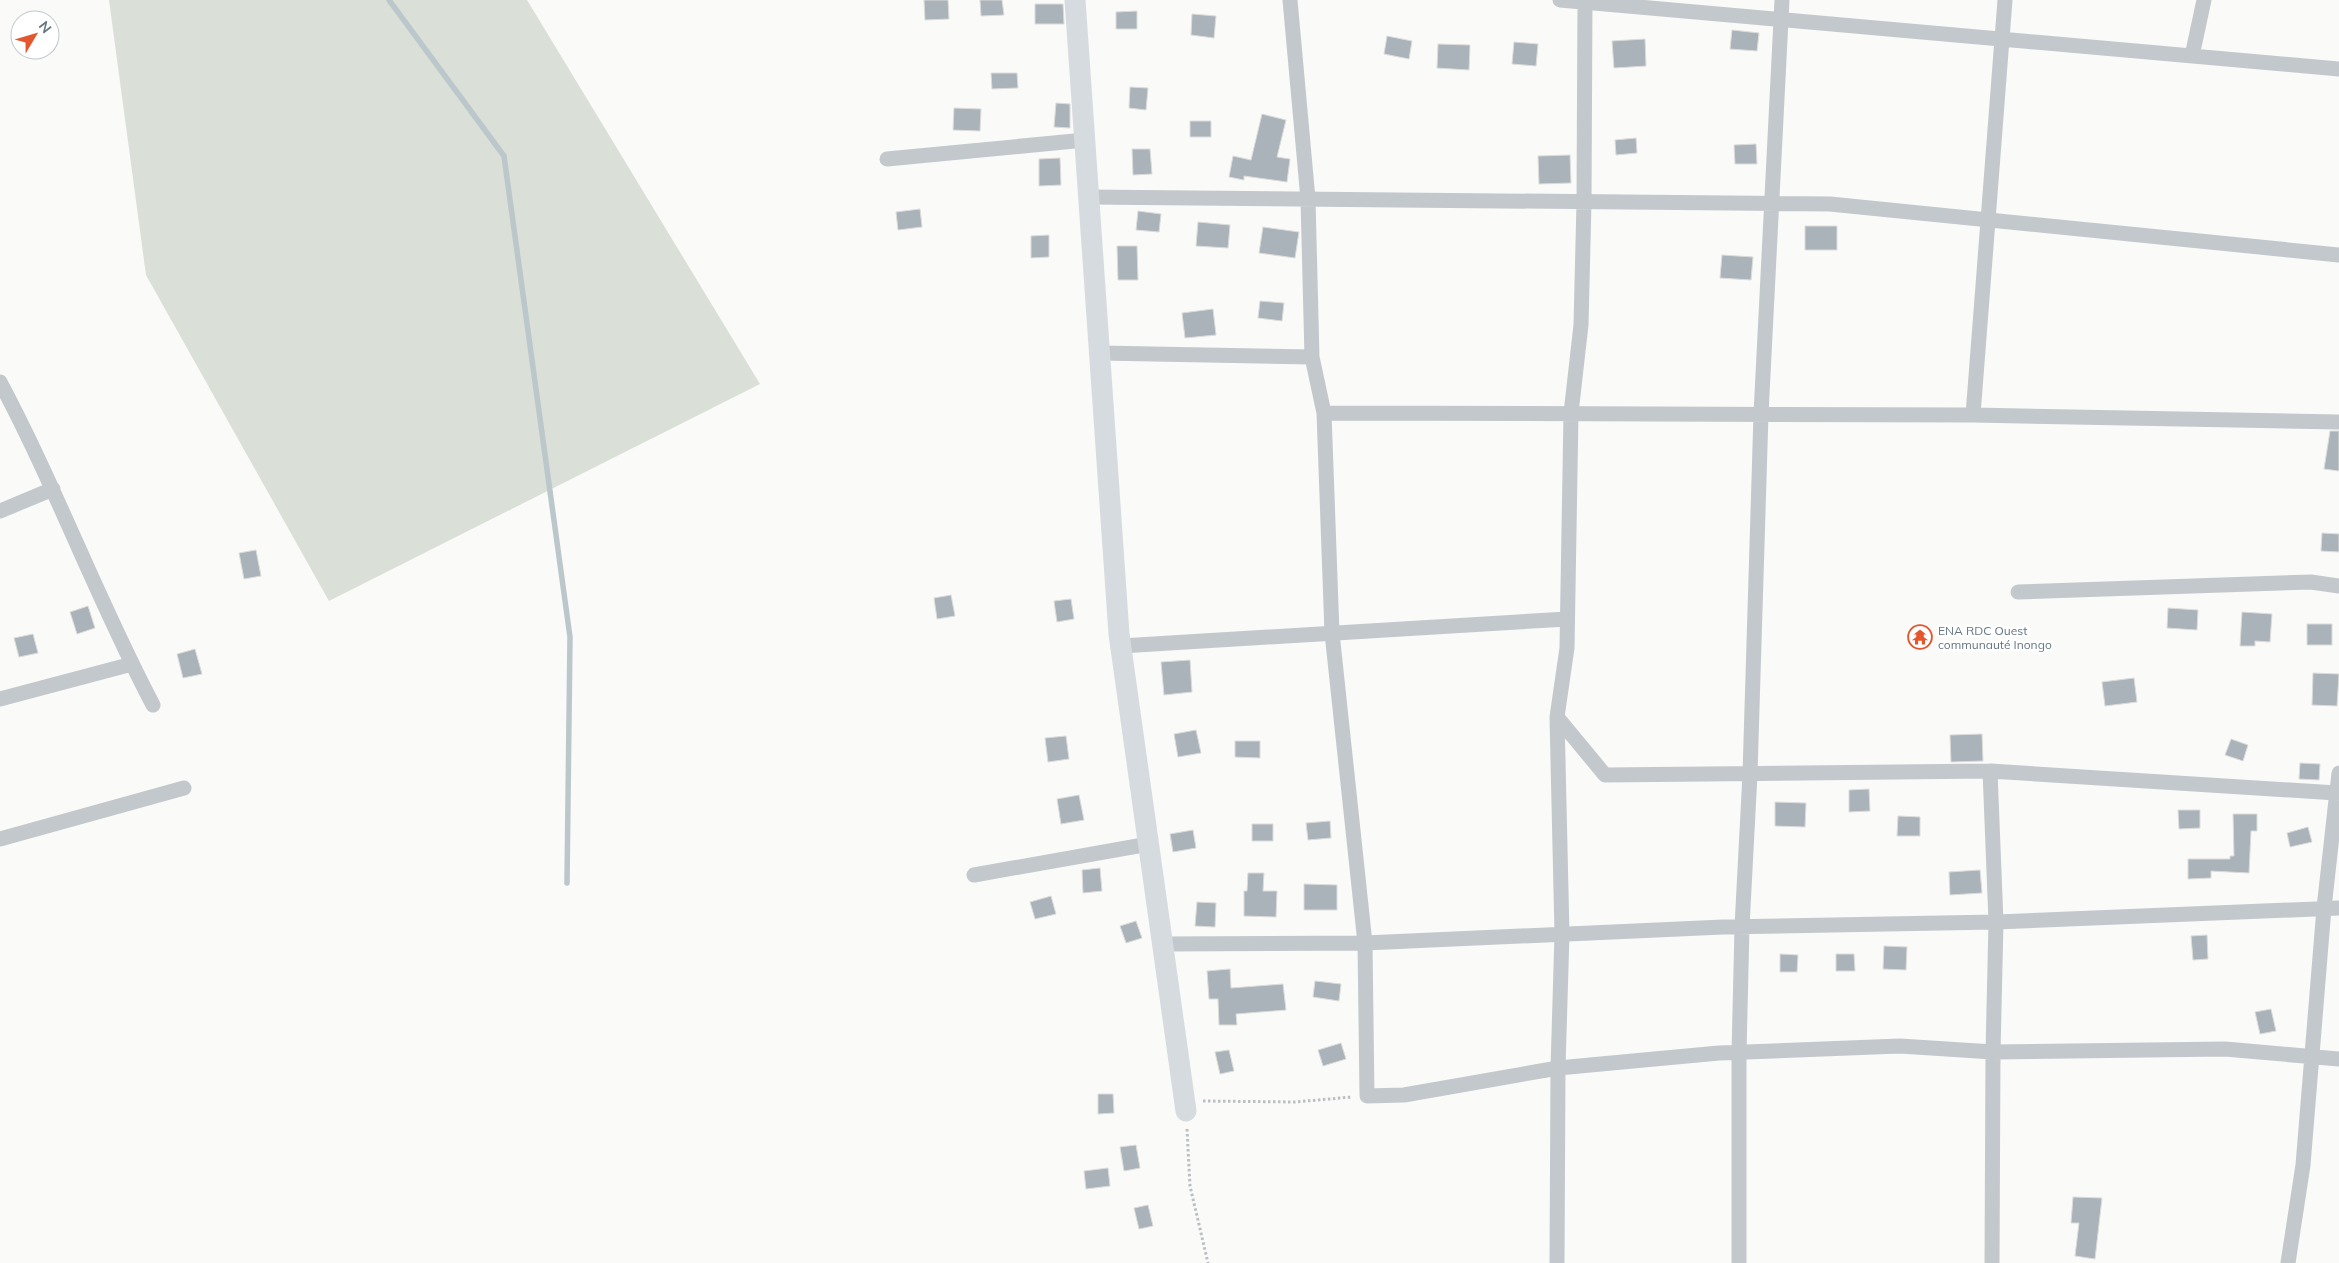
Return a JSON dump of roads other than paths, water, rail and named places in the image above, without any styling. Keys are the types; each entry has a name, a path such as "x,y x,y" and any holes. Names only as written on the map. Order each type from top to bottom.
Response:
{"street":[{"path":"1075,0 1121,646 1185,1106"},
{"path":"1290,0 1308,199 1312,357 1324,412 1332,633 1365,943 1367,1096 1404,1095 1558,1068 1739,1053 1900,1046 1993,1052 2225,1049 2339,1059"},
{"path":"1560,0 2339,69"},
{"path":"1740,1263 1739,1053 1742,927 1750,774 1761,414 1782,0"},
{"path":"1973,415 2005,0"},
{"path":"2192,56 2204,0"},
{"path":"1557,1263 1558,1068 1562,934 1557,717 1567,648 1571,413 1581,325 1585,1"},
{"path":"887,159 1085,140"},
{"path":"1089,197 1830,204 2339,256"},
{"path":"1100,353 1312,357"},
{"path":"0,382 53,489 132,664 153,704"},
{"path":"1324,412 1973,415 2339,422"},
{"path":"0,511 53,489"},
{"path":"2018,592 2311,582 2339,586"},
{"path":"1121,646 1567,619"},
{"path":"0,699 132,664"},
{"path":"1557,717 1605,775 1990,771 2336,793"},
{"path":"1990,771 1996,922 1992,1263"},
{"path":"2288,1263 2303,1165 2312,1057 2331,908 2336,793 2339,773"},
{"path":"0,840 184,788"},
{"path":"974,875 1149,844"},
{"path":"1163,944 1365,943 1742,927 1996,922 2331,908"}],"waterway":[{"path":"389,0 504,156 570,637 567,883"}],"place":[{"name":"ENA RDC Ouest communauté Inongo","path":"1920,637"}]}
